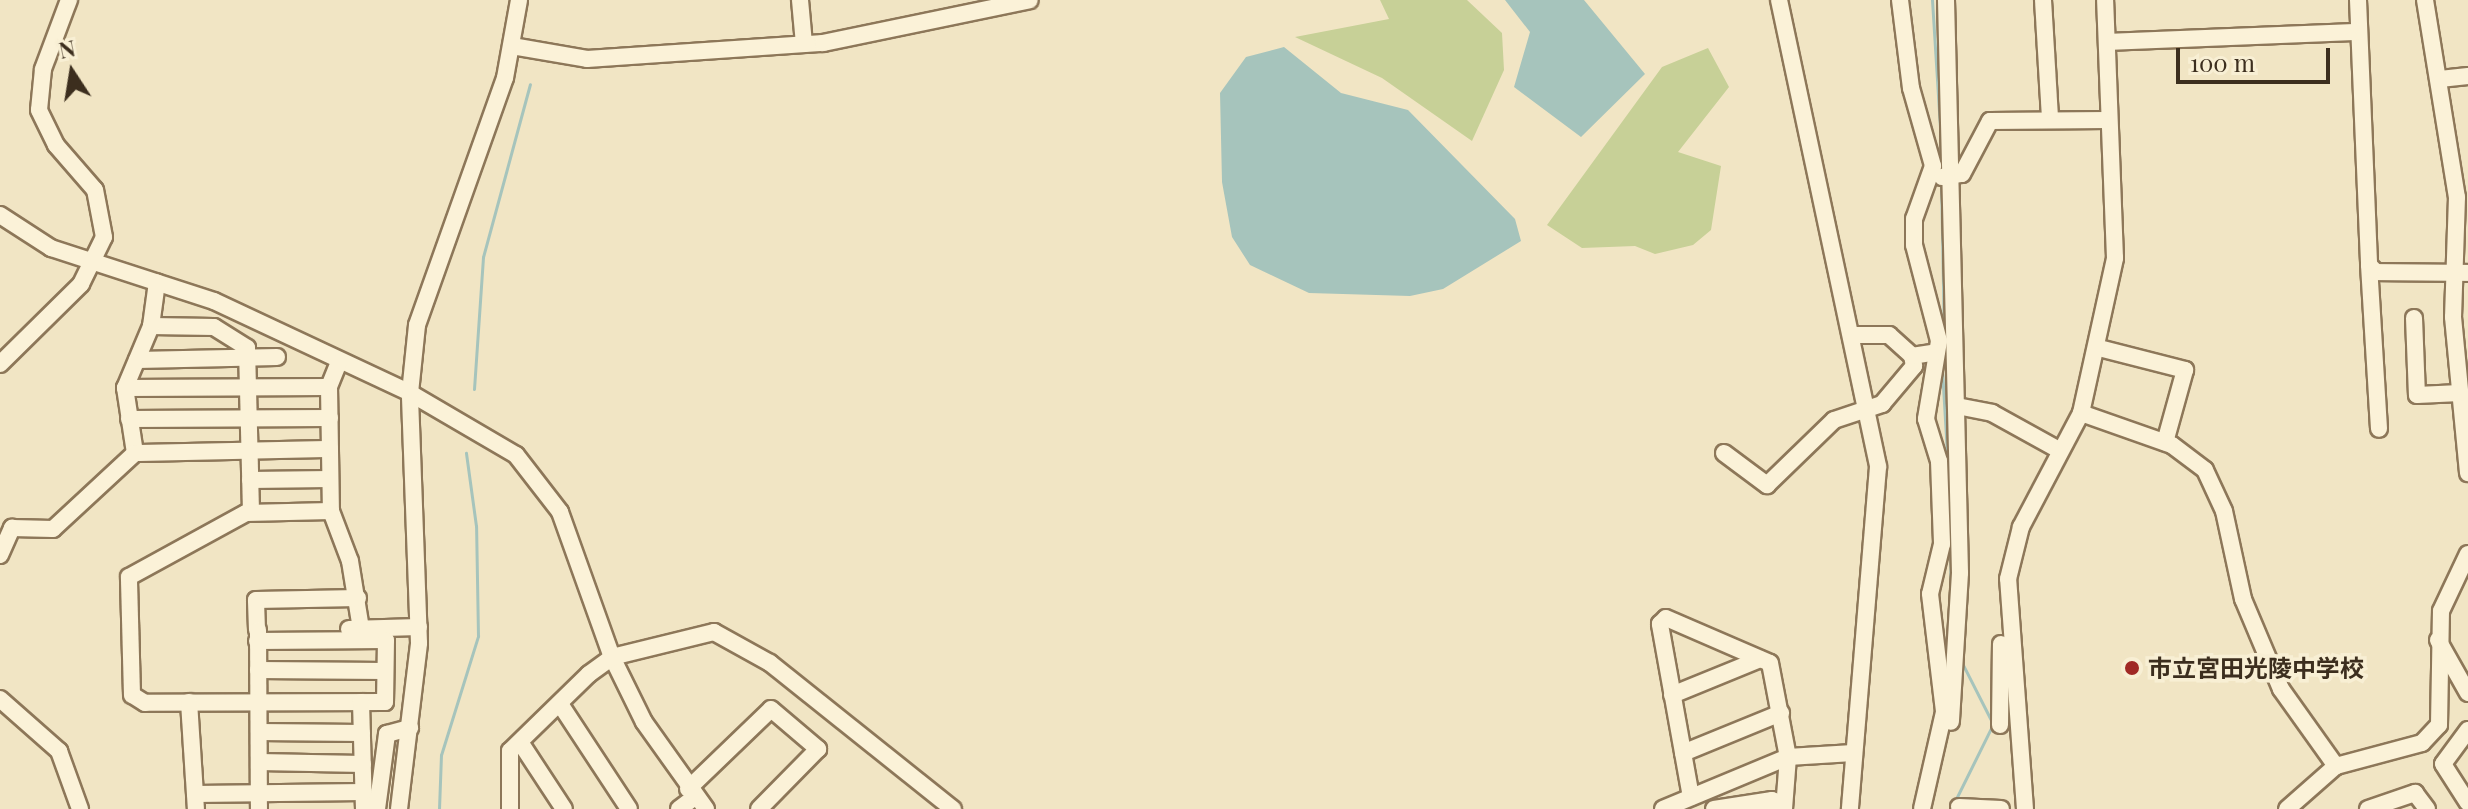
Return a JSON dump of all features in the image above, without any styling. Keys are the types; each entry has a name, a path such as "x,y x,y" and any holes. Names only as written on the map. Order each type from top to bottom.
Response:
{"street":[{"path":"0,364 94,264 104,214 39,110 43,69 69,0"},
{"path":"399,809 419,627 410,393 417,325 512,46 519,0"},
{"path":"800,0 804,44"},
{"path":"512,46 587,59 804,44 1030,0"},
{"path":"1779,0 1854,335 1878,467 1850,809"},
{"path":"1900,0 1932,176 1913,230 1937,315 1937,352 1926,419 1939,461 1942,544 1930,594 1944,712 1922,809"},
{"path":"1932,809 1960,642 1946,0"},
{"path":"2043,0 2050,118"},
{"path":"2025,809 2009,605 2011,556 2059,450 2081,413 2099,348 2115,258 2107,120 2105,0"},
{"path":"2358,0 2379,429"},
{"path":"2425,0 2463,222 2460,393 2466,424 2468,473"},
{"path":"2108,42 2359,32"},
{"path":"2440,79 2468,76"},
{"path":"1932,176 1951,177 1968,166 1990,121 2050,118 2107,120"},
{"path":"0,215 94,264 157,282 410,393 504,447 539,480 560,512 612,657 696,798"},
{"path":"2369,265 2376,272 2461,272"},
{"path":"135,453 125,388 151,326 157,282"},
{"path":"2414,318 2417,395 2460,393"},
{"path":"151,326 214,327 247,348 251,512"},
{"path":"1724,453 1767,485 1834,420 1870,411 1914,366 1912,356 1889,335 1854,335"},
{"path":"2099,348 2185,370 2165,442"},
{"path":"1912,356 1937,352"},
{"path":"137,360 277,357"},
{"path":"339,362 329,387 331,511 358,598 361,629"},
{"path":"125,388 329,387"},
{"path":"1957,406 1984,410 2059,450"},
{"path":"2081,413 2165,442 2191,456 2216,488 2236,579 2281,689 2336,766"},
{"path":"129,419 330,418"},
{"path":"0,555 12,528 53,529 135,453 330,449"},
{"path":"250,480 330,479"},
{"path":"257,635 386,640 385,702 145,703 132,695 129,577 251,512 331,511"},
{"path":"2287,809 2336,766 2422,743 2439,725 2444,703 2438,640 2441,611 2468,554"},
{"path":"259,800 256,600 358,598"},
{"path":"2000,725 2000,621 2009,605"},
{"path":"1691,797 1660,624 1666,618 1760,659 1774,673 1788,757 1784,809"},
{"path":"257,635 419,627"},
{"path":"510,809 510,751 562,707 612,657 698,632 731,637 953,809"},
{"path":"2438,640 2465,674 2468,693"},
{"path":"1672,695 1760,659"},
{"path":"258,670 385,671"},
{"path":"0,699 59,751 80,809"},
{"path":"189,702 195,801 364,801 361,702"},
{"path":"562,707 629,809"},
{"path":"679,809 696,798 771,709 818,749 759,809"},
{"path":"1683,753 1781,713"},
{"path":"377,809 387,734 410,728"},
{"path":"2468,730 2443,764 2468,803"},
{"path":"259,732 362,733"},
{"path":"520,742 564,809"},
{"path":"1663,809 1788,757 1853,753"},
{"path":"259,762 363,764"},
{"path":"2368,809 2415,793 2427,809"},
{"path":"1714,809 1772,800 1773,809"},
{"path":"1959,807 2001,809"}],"green space":[{"path":"1380,0 1467,0 1502,33 1504,70 1472,141 1382,78 1295,37 1389,19"},
{"path":"1708,48 1729,87 1678,152 1721,166 1711,230 1693,245 1655,254 1635,246 1582,248 1547,225 1662,67"}],"water":[{"path":"1505,0 1584,0 1645,74 1581,137 1514,87 1530,32"},
{"path":"1284,47 1341,93 1408,110 1515,219 1521,241 1443,289 1410,296 1309,293 1250,265 1232,237 1222,182 1220,93 1246,57"}],"waterway":[{"path":"1932,0 1942,161"},
{"path":"474,389 483,257 530,84"},
{"path":"1941,181 1944,333"},
{"path":"1942,369 1950,505"},
{"path":"439,809 441,755 478,636 476,526 466,453"},
{"path":"1950,601 1951,516"},
{"path":"1951,809 1993,724 1962,663"}],"place":[{"name":"市立宮田光陵中学校","path":"2132,668"}]}
